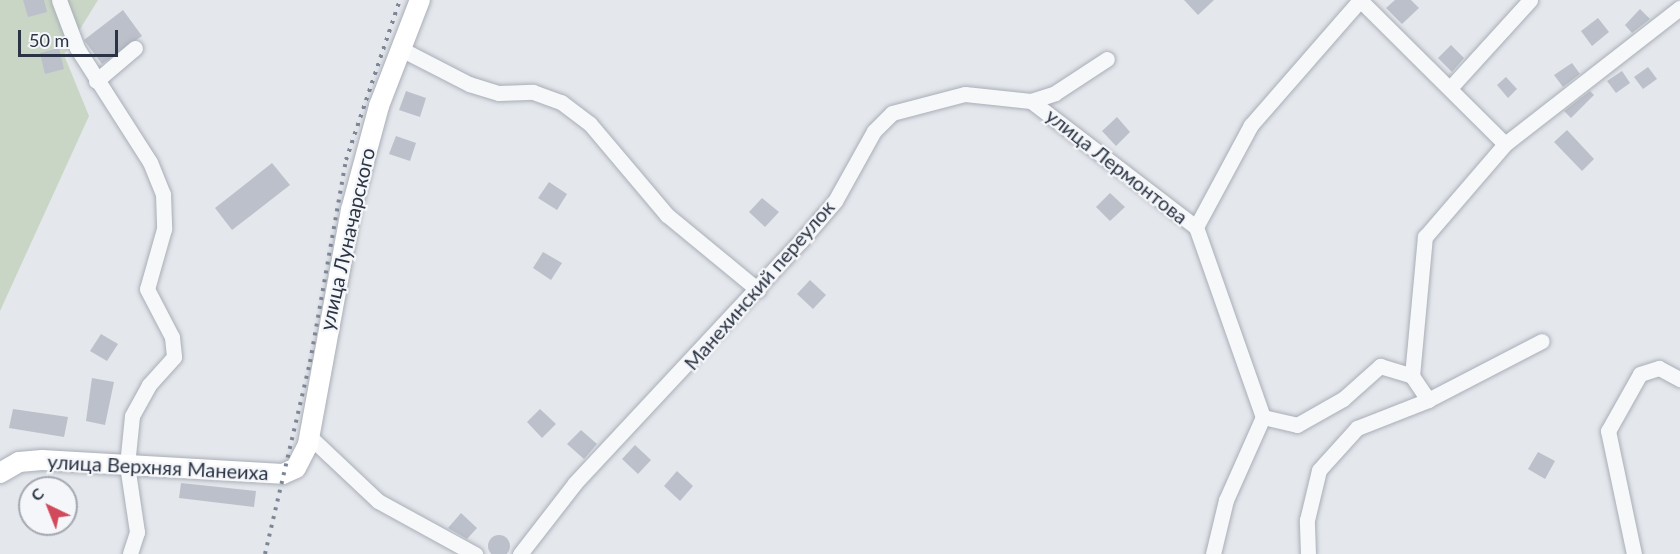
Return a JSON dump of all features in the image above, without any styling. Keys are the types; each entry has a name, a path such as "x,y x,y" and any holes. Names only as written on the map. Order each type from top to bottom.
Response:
{"main road":[{"name":"улица Луначарского","path":"283,474 304,458 351,210 399,48 420,0"},
{"name":"улица Верхняя Манеиха","path":"1,471 42,460 283,474"}],"street":[{"path":"59,0 96,81 150,162 163,194 164,229 147,288 172,337 174,357 137,402 127,465 137,532 130,554"},
{"path":"1360,0 1505,144"},
{"name":"улица Лермонтова","path":"1031,100 1196,227 1251,125 1360,0"},
{"path":"1450,88 1530,0"},
{"path":"1412,376 1425,237 1505,144 1680,8"},
{"path":"96,81 135,48"},
{"path":"399,48 469,84 561,102 590,124 667,215 758,290"},
{"path":"1031,100 1055,93 1107,59"},
{"name":"Манехинский переулок","path":"520,554 575,483 758,290 835,201 874,131 892,113 965,94 1031,100"},
{"path":"1196,227 1263,417 1226,500 1213,554"},
{"path":"1308,554 1307,520 1319,470 1357,428 1428,400 1542,341"},
{"path":"1263,417 1297,425 1343,399 1380,366 1412,376 1428,400"},
{"path":"1634,554 1608,431 1640,374 1659,368 1680,379"},
{"path":"309,436 378,501 475,554"}],"green space":[{"path":"0,0 98,0 64,55 89,116 0,311"}],"building":[{"path":"23,0 44,0 47,12 28,17"},
{"path":"1184,0 1214,0 1198,15"},
{"path":"1395,0 1411,0 1419,8 1402,24 1386,8"},
{"path":"1640,9 1650,19 1632,33 1625,25"},
{"path":"123,10 142,36 102,64 84,40"},
{"path":"1598,18 1609,32 1592,46 1581,31"},
{"path":"1451,45 1464,58 1452,72 1438,58"},
{"path":"59,48 64,69 45,74 40,53"},
{"path":"1572,63 1580,74 1563,87 1554,75"},
{"path":"1648,67 1657,79 1643,89 1634,77"},
{"path":"1622,71 1630,83 1616,93 1607,81"},
{"path":"1506,77 1517,89 1508,98 1497,85"},
{"path":"406,91 426,98 420,117 399,110"},
{"path":"1590,91 1594,95 1571,118 1564,111"},
{"path":"1117,117 1130,132 1116,146 1102,131"},
{"path":"1567,130 1594,159 1582,171 1554,142"},
{"path":"396,136 416,143 410,161 389,154"},
{"path":"272,163 290,185 232,230 215,208"},
{"path":"549,182 567,194 557,210 538,198"},
{"path":"1110,193 1125,207 1110,221 1096,207"},
{"path":"762,198 779,212 765,227 749,212"},
{"path":"543,252 562,263 551,280 533,268"},
{"path":"810,280 826,295 813,309 797,294"},
{"path":"101,334 118,344 107,361 90,351"},
{"path":"92,378 114,382 105,425 86,421"},
{"path":"13,409 68,417 64,437 9,428"},
{"path":"540,409 556,424 542,438 527,422"},
{"path":"581,430 597,444 584,459 567,444"},
{"path":"635,445 651,460 638,474 622,459"},
{"path":"1538,452 1555,461 1545,479 1528,469"},
{"path":"677,471 693,486 680,501 664,486"},
{"path":"181,483 256,491 254,507 179,498"},
{"path":"461,513 477,528 467,539 448,528"},
{"path":"499,535 507,538 510,546 507,554 499,557 491,554 488,546 491,538"}],"railway":[{"path":"265,554 310,362 346,160 400,0"}]}
